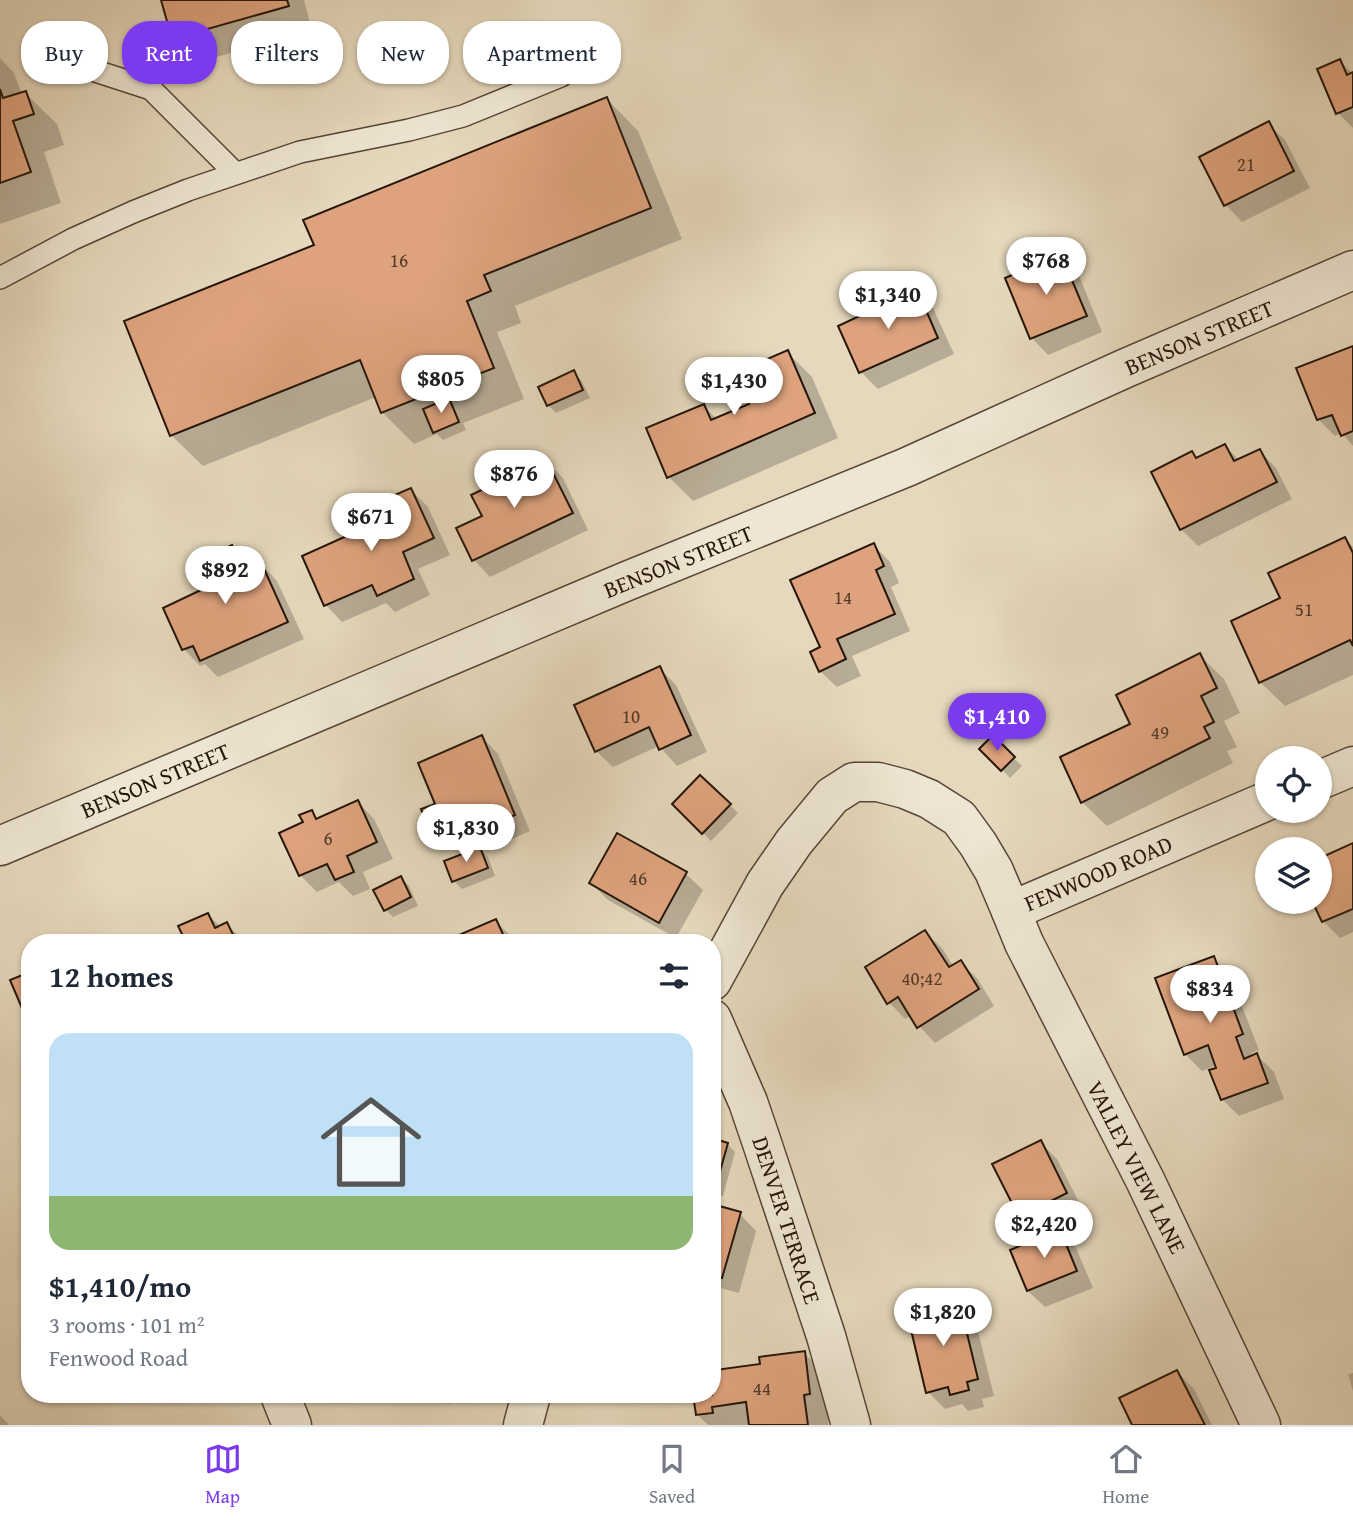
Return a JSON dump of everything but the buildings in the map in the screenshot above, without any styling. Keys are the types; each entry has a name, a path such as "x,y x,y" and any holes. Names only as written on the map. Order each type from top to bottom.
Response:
{"street":[{"name":"BENSON STREET","path":"0,846 628,581 907,467 1353,270"},
{"path":"1332,775 1353,766"},
{"name":"FENWOOD ROAD","path":"721,965 765,884 793,842 832,796 855,782 878,782 905,789 929,799 959,818 994,871 1011,911 1255,807"},
{"name":"VALLEY VIEW LANE","path":"1011,911 1024,943 1145,1180 1261,1425"},
{"name":"DENVER TERRACE","path":"721,1040 748,1102 762,1143 826,1336 851,1425"},
{"path":"283,1403 292,1425"},
{"path":"523,1425 529,1403"}],"lane":[{"path":"108,75 151,89 235,173"},
{"path":"0,278 133,212 235,173 300,152 463,116 541,84"}]}
